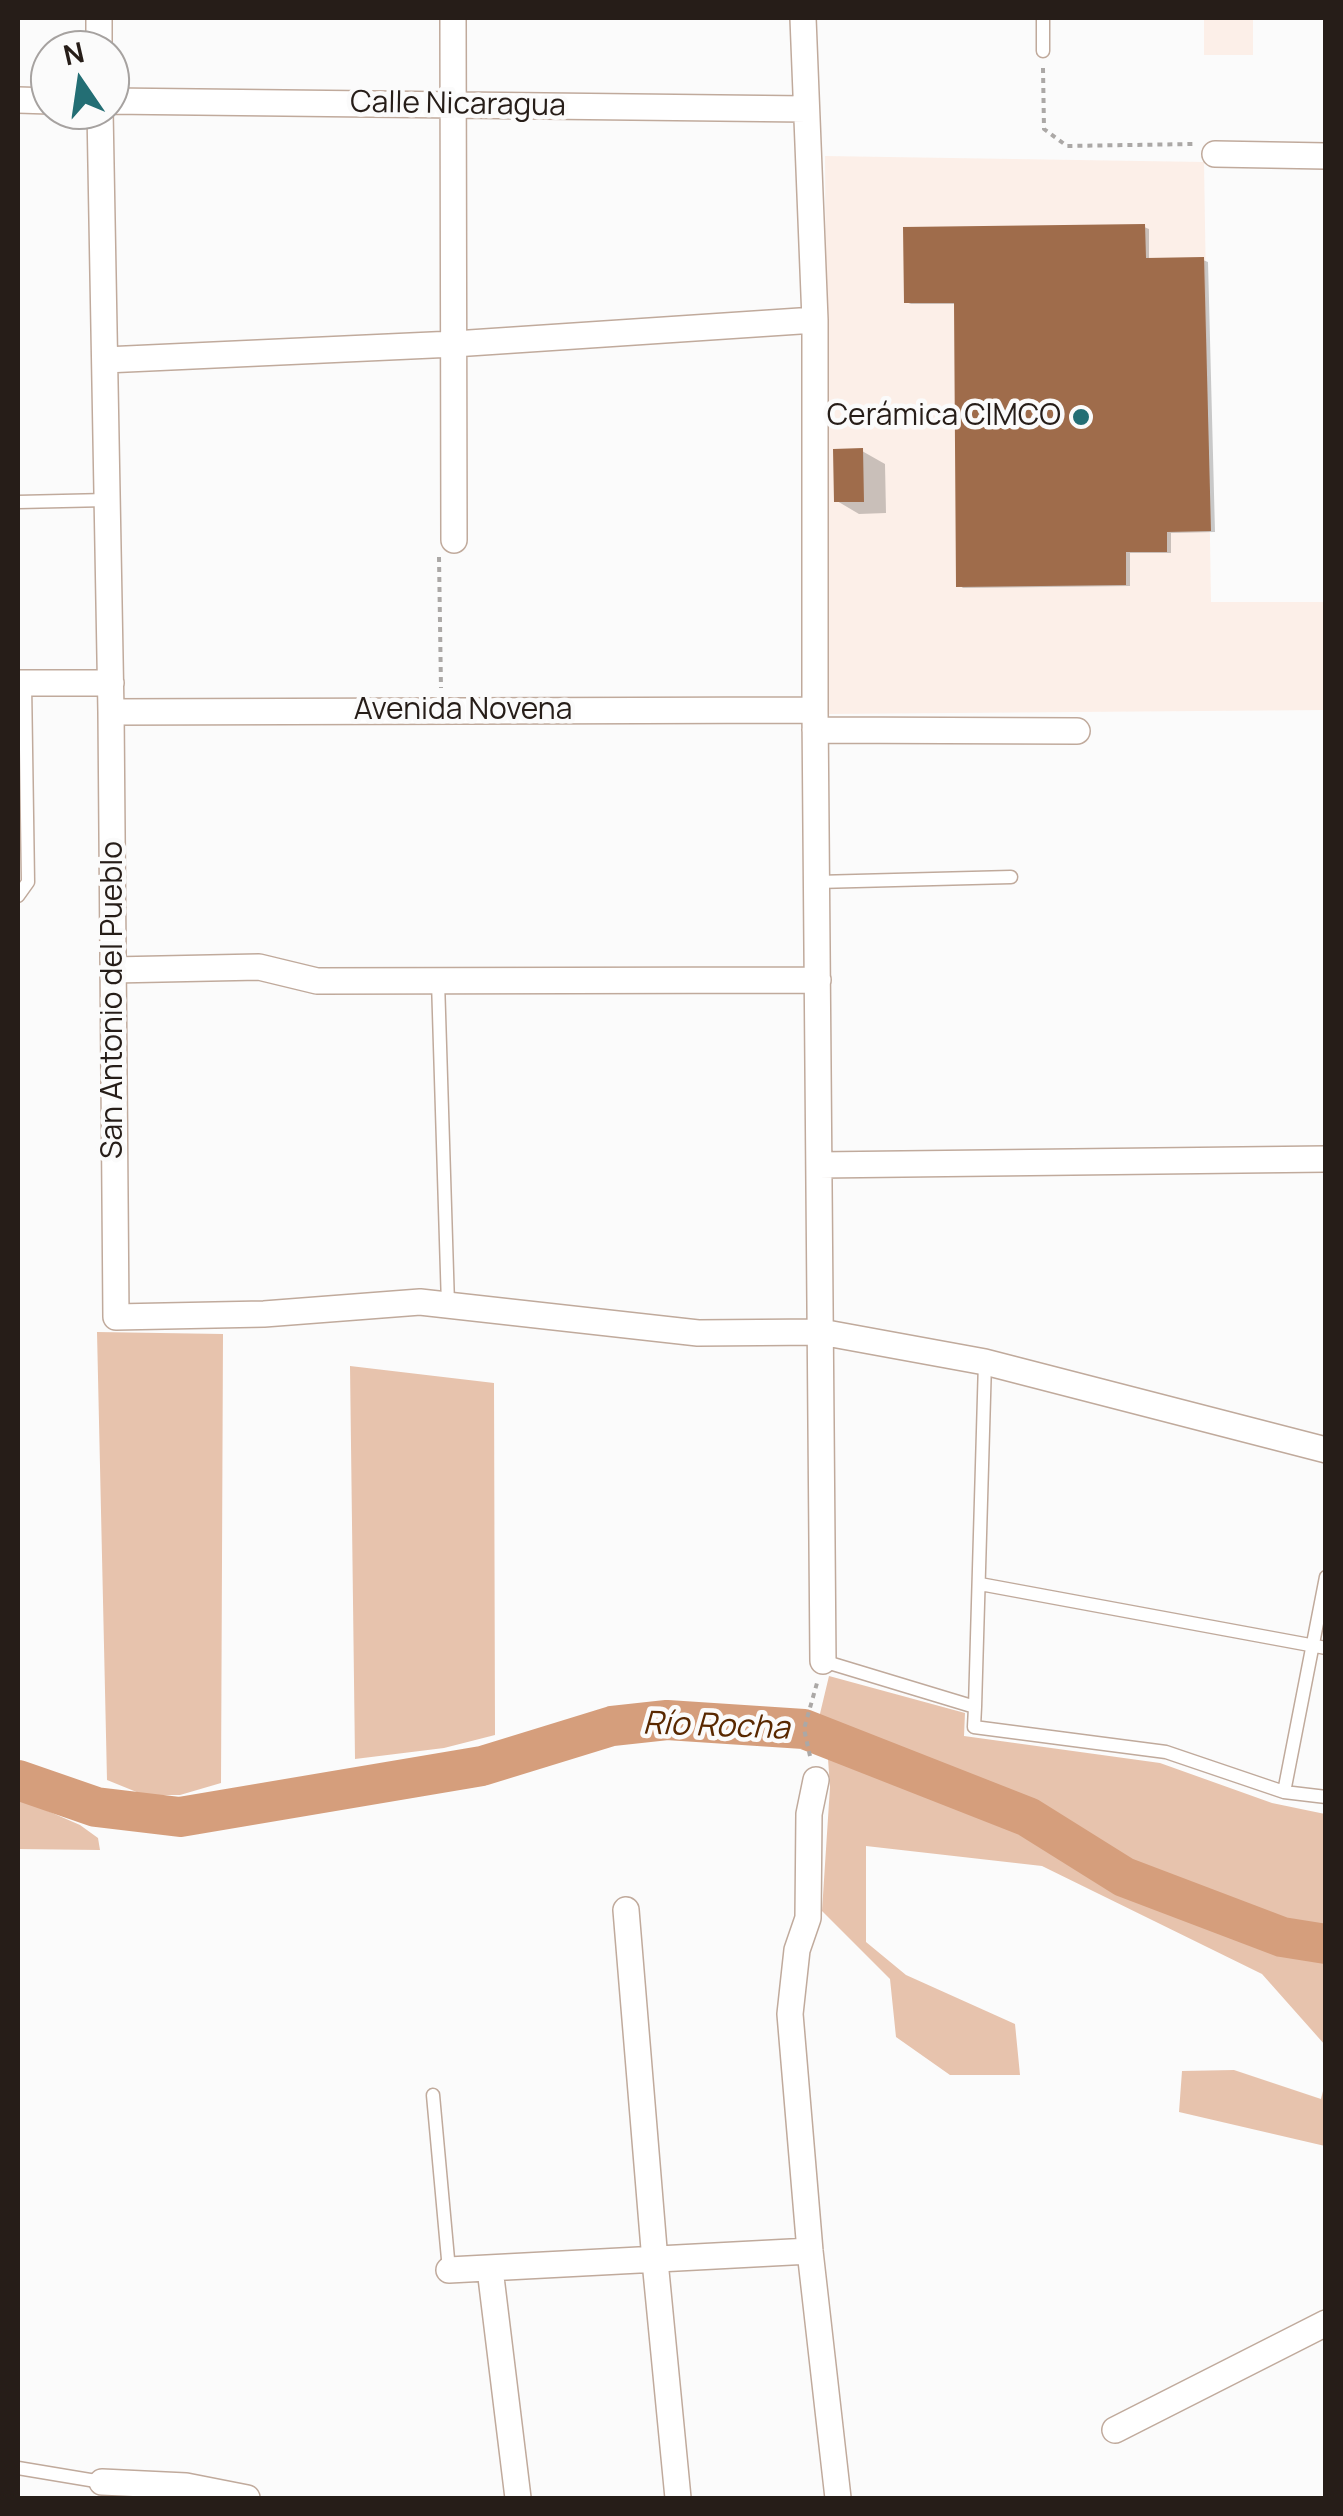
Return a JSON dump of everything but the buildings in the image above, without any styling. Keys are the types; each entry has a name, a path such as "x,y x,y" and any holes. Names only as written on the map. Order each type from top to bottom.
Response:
{"street":[{"path":"453,18 454,540"},
{"path":"803,18 815,320 823,1661"},
{"name":"Calle Nicaragua","path":"130,101 806,109"},
{"name":"San Antonio del Pueblo","path":"100,130 111,682 116,1318 264,1314 420,1302 448,1305"},
{"path":"1215,154 1326,156"},
{"path":"105,360 454,344 815,320"},
{"path":"21,683 111,682"},
{"name":"Avenida Novena","path":"111,712 441,712 815,720 1077,732"},
{"path":"113,970 259,967 318,981 818,980"},
{"path":"819,1164 1326,1159"},
{"path":"448,1305 698,1333 822,1332 985,1362 1326,1450"},
{"path":"816,1780 810,1814 808,1918 798,1950 790,2014 810,2251 838,2498"},
{"path":"626,1910 678,2498"},
{"path":"449,2270 810,2251"},
{"path":"490,2268 518,2498"},
{"path":"1115,2430 1326,2323"},
{"path":"102,2482 247,2498"}],"lane":[{"path":"1043,18 1043,52"},
{"path":"18,502 107,500"},
{"path":"18,896 28,882 21,683"},
{"path":"816,882 1011,878"},
{"path":"438,980 448,1305"},
{"path":"985,1362 974,1727 1166,1752 1284,1792 1326,1797"},
{"path":"1284,1792 1319,1647 1326,1577"},
{"path":"980,1584 1319,1647"},
{"path":"823,1661 975,1707"},
{"path":"433,2095 449,2270"},
{"path":"18,2468 102,2482"}],"path":[{"path":"1043,52 1044,129 1067,146 1192,144 1215,154"},
{"path":"441,712 439,552 454,540"},
{"path":"816,1780 804,1729 823,1661"}],"shaded area":[{"path":"1204,18 1253,18 1253,55 1204,55"},
{"name":"Cerámica CIMCO","path":"825,156 1204,162 1211,602 1325,602 1325,710 828,714"},
{"path":"97,1332 223,1334 221,1783 180,1795 144,1795 107,1780"},
{"path":"350,1366 494,1383 495,1735 444,1748 355,1759"},
{"path":"829,1676 965,1713 964,1736 1160,1763 1272,1803 1325,1814 1325,1932 1290,1926 1133,1871 1045,1812 818,1722"},
{"path":"828,1759 1048,1845 1110,1886 1273,1950 1325,1958 1325,2045 1262,1974 1042,1866 866,1846 866,1942 906,1975 1015,2024 1020,2075 950,2075 896,2037 890,1979 822,1911 830,1787"},
{"path":"18,1798 80,1825 98,1838 100,1850 18,1849"},
{"path":"1234,2070 1321,2099 1325,2083 1325,2146 1179,2112 1182,2071"}],"waterway":[{"name":"Río Rocha","path":"18,1780 96,1807 180,1817 482,1766 612,1726 667,1720 804,1729 1028,1817 1124,1877 1282,1937 1326,1944"}],"place":[{"name":"Cerámica CIMCO","path":"1081,417"}]}
